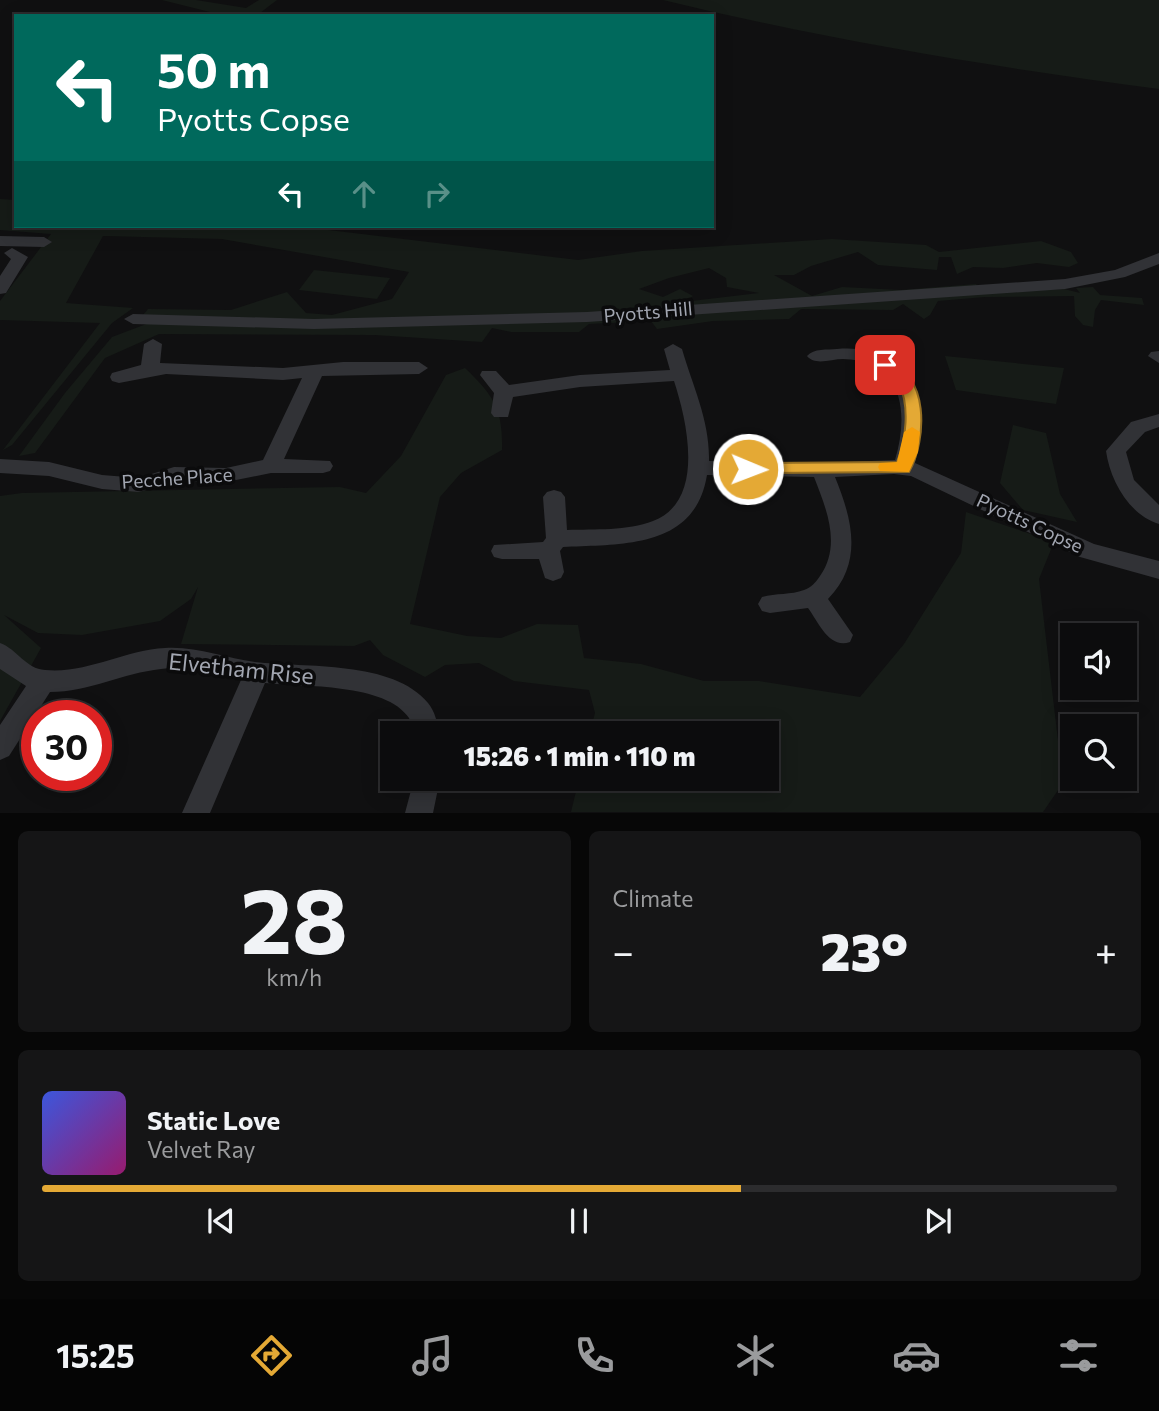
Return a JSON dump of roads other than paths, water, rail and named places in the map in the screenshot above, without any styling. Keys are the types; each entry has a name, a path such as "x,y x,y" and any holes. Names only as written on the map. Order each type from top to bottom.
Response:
{"street":[{"path":"0,241 20,257 0,289"},
{"path":"13,252 44,242"},
{"name":"Pyotts Hill","path":"133,319 314,324 587,317 1065,284 1119,274 1159,258"},
{"path":"843,333 849,353"},
{"path":"150,369 153,344"},
{"path":"502,551 665,526 678,516 692,492 699,468 699,440 695,418 679,375 673,349"},
{"path":"816,356 849,353 867,356 900,375 912,403 913,429 903,468"},
{"path":"119,377 150,369 205,369 248,374 314,372 343,368 419,368"},
{"path":"271,466 314,372"},
{"path":"489,375 504,392"},
{"path":"504,392 549,388 580,381 679,375"},
{"path":"500,413 504,392"},
{"path":"1159,420 1138,427 1116,451 1121,479 1130,493 1159,516"},
{"name":"Pecche Place","path":"0,466 49,469 102,482 139,485 173,474 226,475 271,466 323,466"},
{"name":"Pyotts Copse","path":"699,468 903,468 941,480 1088,551 1159,570"},
{"path":"770,604 813,596 827,586 841,559 844,543 840,521 822,470"},
{"path":"553,572 554,497"},
{"path":"813,596 841,635"},
{"name":"Elvetham Rise","path":"0,653 17,671 43,681 83,679 149,660 181,658 257,673 361,682 391,690 415,702 424,721"},
{"path":"196,813 257,673"},
{"path":"0,748 43,681"},
{"path":"419,813 424,791"}]}
